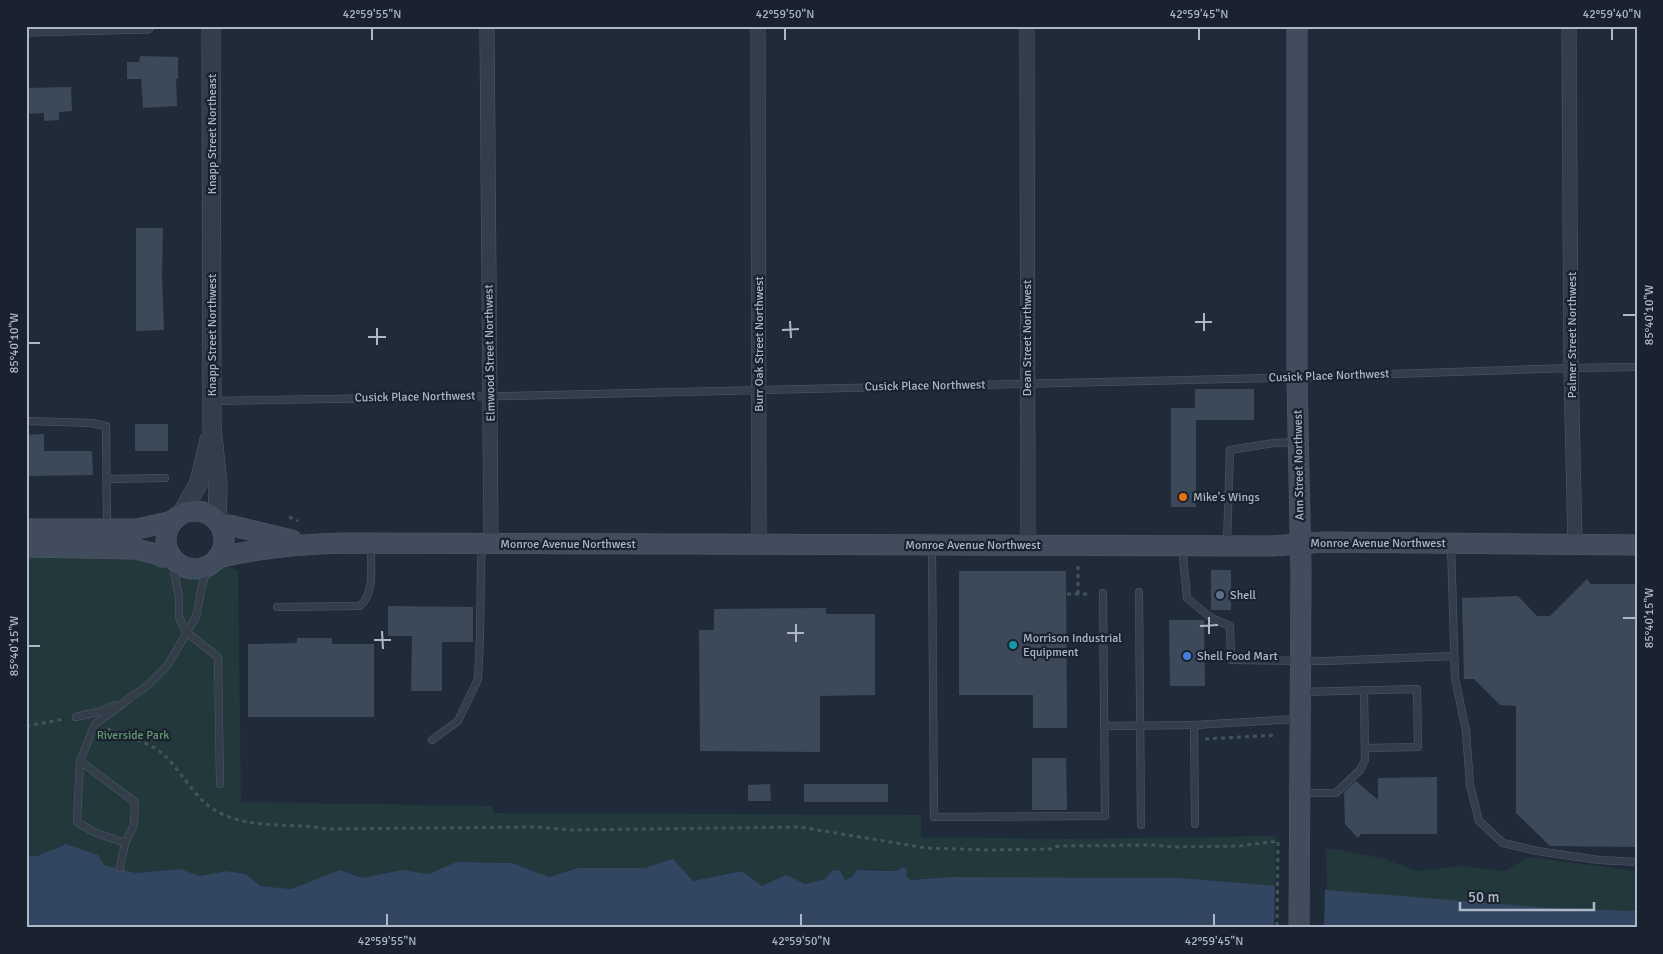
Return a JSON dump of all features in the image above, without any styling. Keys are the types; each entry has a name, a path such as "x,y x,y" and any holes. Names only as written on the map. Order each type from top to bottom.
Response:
{"main road":[{"name":"Ann Street Northwest","path":"1297,26 1297,378 1301,719 1299,928"},
{"path":"26,529 107,539 156,554 163,558 174,559 188,568 202,568 213,562 222,551 224,543 224,534 219,524 204,512 196,511 107,539 26,548"},
{"path":"174,559 166,543 169,528 177,518"},
{"name":"Monroe Avenue Northwest","path":"219,524 309,544"},
{"name":"Monroe Avenue Northwest","path":"213,562 251,550 309,544 1272,546 1325,542 1637,545"}],"street":[{"path":"26,29 147,26"},
{"name":"Knapp Street Northeast","path":"211,26 212,242"},
{"name":"Elmwood Street Northwest","path":"486,544 490,396 487,26"},
{"name":"Burr Oak Street Northwest","path":"758,26 760,544"},
{"name":"Dean Street Northwest","path":"1027,26 1028,545"},
{"name":"Palmer Street Northwest","path":"1570,26 1571,368 1575,544"},
{"name":"Knapp Street Northwest","path":"212,242 212,427 218,485 219,524"},
{"name":"Knapp Street Northwest","path":"177,518 199,482 212,427"}],"lane":[{"name":"Cusick Place Northwest","path":"212,401 1297,378 1637,367"},
{"path":"26,422 91,423 106,426 107,539"},
{"path":"1227,546 1230,450 1274,443 1298,442"},
{"path":"106,479 165,478"},
{"path":"1450,543 1455,678 1466,731 1470,786 1480,821 1503,843 1537,851 1599,860 1637,862"},
{"path":"277,607 360,606 368,599 371,544"},
{"path":"432,740 458,721 478,679 481,564 486,544"},
{"path":"932,546 934,817 1105,816 1104,593"},
{"path":"1182,546 1187,598 1211,618 1230,626 1231,660 1454,656"},
{"path":"174,559 178,617 186,632 218,658 220,784"},
{"path":"125,843 94,832 77,822 80,761 95,724 147,686 167,666 196,617 202,586 213,562"},
{"path":"1139,592 1141,825"},
{"path":"1300,692 1417,689 1418,747 1365,748"},
{"path":"1300,793 1333,793 1338,791 1363,765 1365,748 1364,690"},
{"path":"76,717 102,711 128,700"},
{"path":"1105,726 1301,719"},
{"path":"1194,724 1195,824"},
{"path":"80,761 135,802 134,825 125,843 120,868"}],"path":[{"path":"1078,566 1078,594"},
{"path":"1067,594 1104,593"},
{"path":"26,726 76,717"},
{"path":"95,724 152,746 167,758 196,795 216,811 240,822 264,825 311,826 327,829 537,827 581,830 800,827 926,848 991,850 1051,849 1058,846 1152,844 1175,847 1240,846 1278,841 1277,928"},
{"path":"1194,740 1277,735"}],"green space":[{"name":"Riverside Park","path":"26,555 131,555 155,562 161,567 190,575 200,575 221,568 229,563 230,567 238,571 241,802 493,806 493,813 921,815 921,837 1067,839 1276,836 1275,886 1180,878 951,877 909,880 900,873 878,869 857,870 852,877 845,880 825,879 805,884 786,875 762,886 742,871 693,881 673,860 644,868 578,868 549,877 512,863 456,862 429,874 402,870 362,878 340,870 291,889 261,886 246,874 226,871 200,876 180,869 136,873 104,865 66,844 37,856 26,855"},
{"path":"1326,849 1342,850 1384,859 1417,871 1461,866 1505,871 1528,857 1637,871 1637,911 1552,908 1327,890"}],"water":[{"path":"66,844 98,855 104,865 136,873 180,869 200,876 226,871 246,874 261,886 291,889 340,870 362,878 402,870 429,874 456,862 512,863 549,877 578,868 644,868 673,859 693,881 742,871 762,886 786,875 805,884 825,879 833,870 840,871 845,880 852,877 857,870 897,871 903,867 907,869 906,875 910,880 951,877 1180,878 1552,908 1637,911 1637,928 26,928 26,855 37,856"}],"pier":[{"path":"1275,883 1325,888 1324,928 1274,928"}],"building":[{"path":"140,56 178,57 178,79 176,79 177,106 143,108 141,79 127,79 127,62 139,62"},
{"path":"71,87 72,111 59,112 59,120 44,121 44,113 26,114 26,88"},
{"path":"136,228 163,228 164,330 136,331"},
{"path":"1195,389 1254,389 1254,420 1196,420 1196,507 1171,507 1171,408 1195,408"},
{"path":"135,424 168,424 168,451 135,451"},
{"path":"44,434 44,451 92,451 93,475 26,476 26,435"},
{"path":"1211,570 1231,570 1231,610 1211,610"},
{"name":"Morrison Industrial Equipment","path":"959,571 1066,571 1067,728 1033,728 1033,695 959,695"},
{"path":"1587,579 1591,584 1637,584 1637,847 1550,846 1516,813 1516,706 1500,705 1474,679 1464,679 1462,598 1518,596 1537,616 1550,616"},
{"path":"388,606 473,607 473,642 442,642 442,691 411,691 412,636 388,636"},
{"path":"826,608 826,614 875,614 875,695 820,696 820,752 700,751 699,630 714,630 714,609"},
{"name":"Shell Food Mart","path":"1169,620 1204,620 1205,686 1170,686"},
{"path":"297,638 332,638 332,644 374,644 374,717 248,717 248,644 297,643"},
{"path":"1032,758 1066,758 1067,810 1032,810"},
{"path":"1437,777 1437,834 1361,834 1358,838 1345,824 1344,792 1356,781 1378,800 1378,778"},
{"path":"770,784 771,801 748,801 748,785"},
{"path":"804,784 888,784 888,802 804,802"}],"place":[{"name":"Mike's Wings","path":"1183,497"},
{"name":"Shell","path":"1220,595"},
{"name":"Morrison Industrial Equipment","path":"1013,645"},
{"name":"Shell Food Mart","path":"1187,656"}]}
